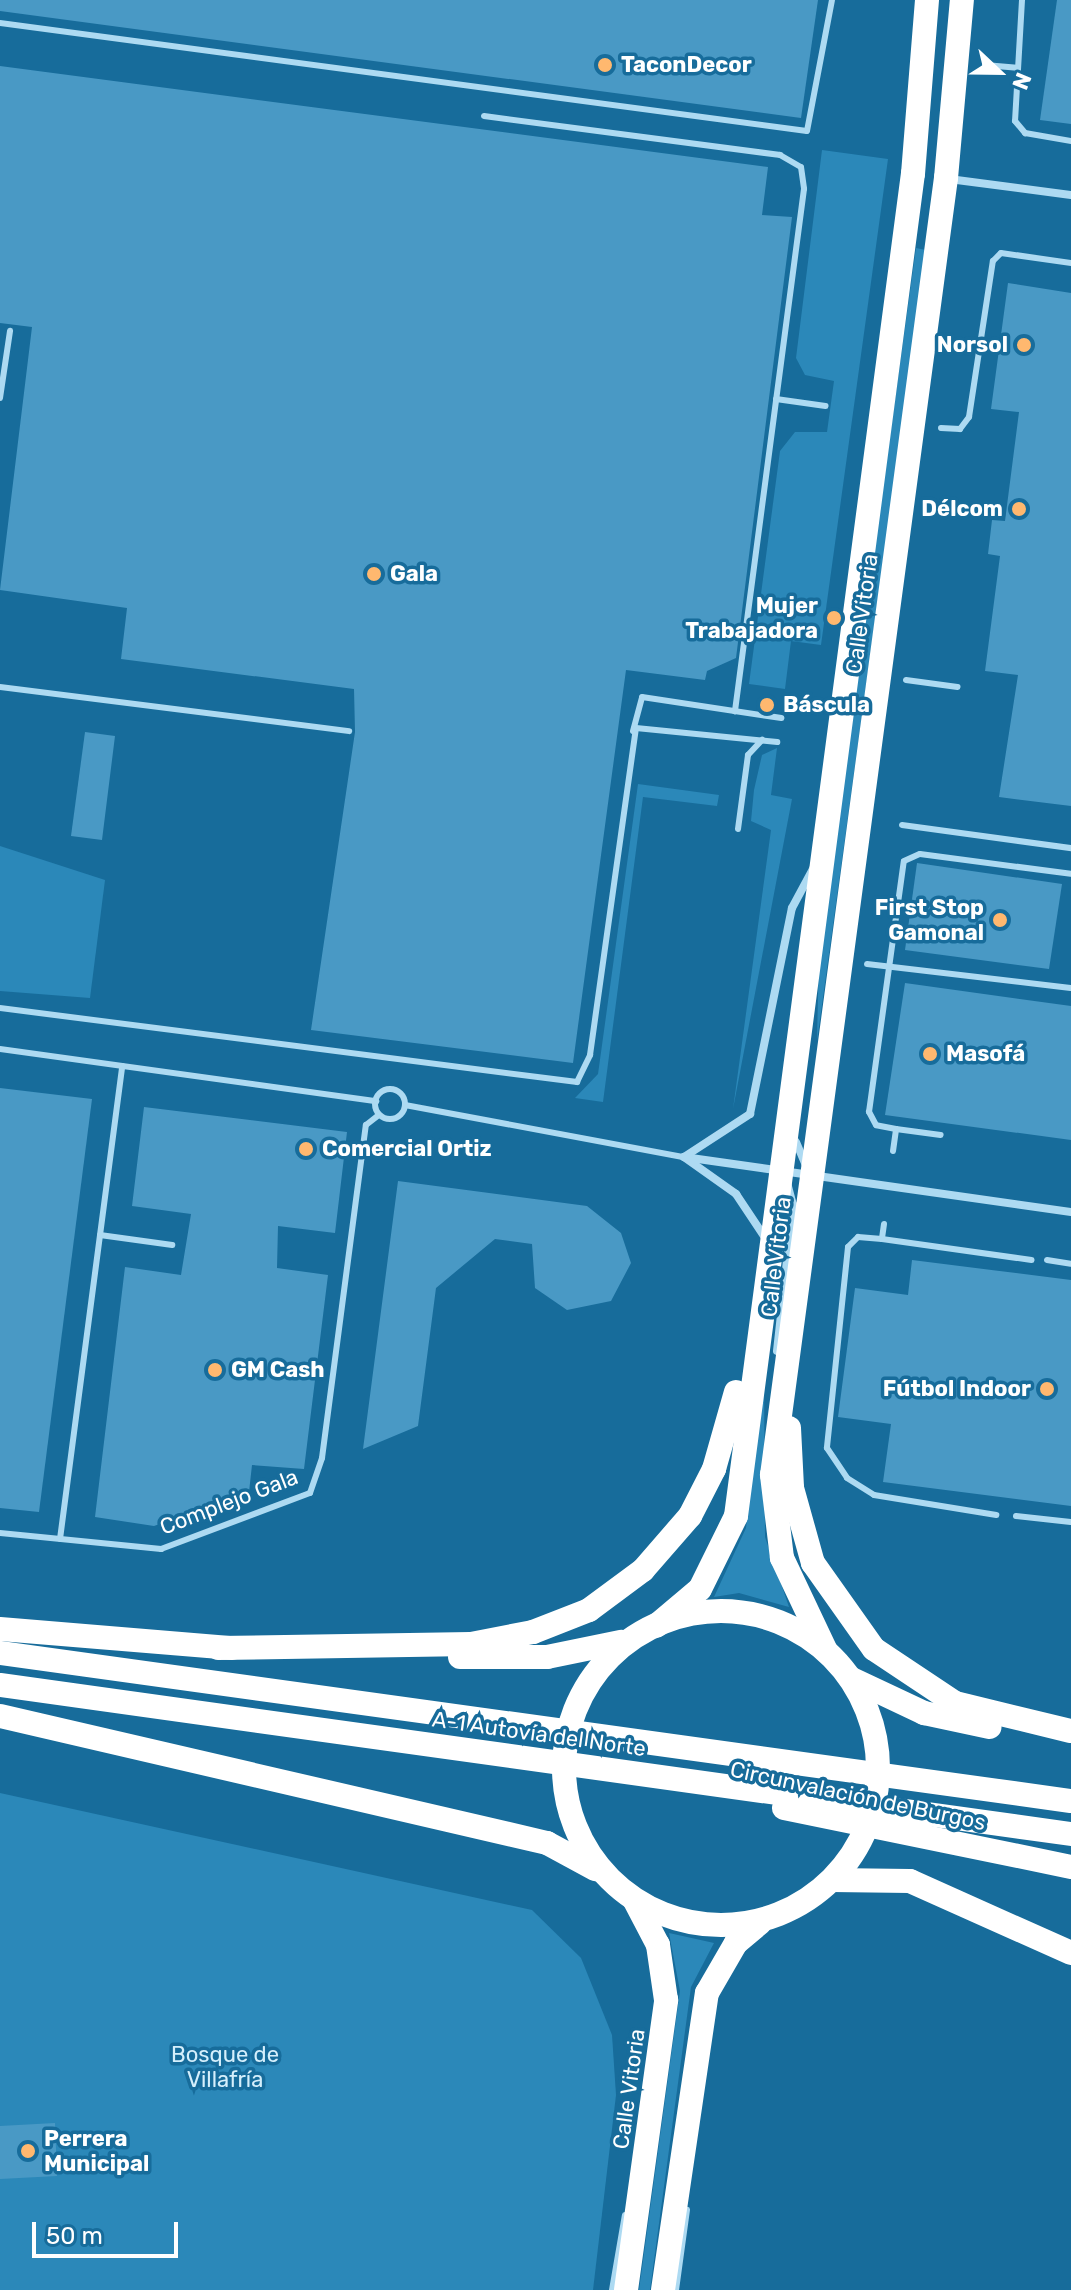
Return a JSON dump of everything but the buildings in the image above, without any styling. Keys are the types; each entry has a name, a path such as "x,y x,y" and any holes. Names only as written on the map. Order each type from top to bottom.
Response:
{"highway":[{"name":"Calle Vitoria","path":"604,1875 566,1800 564,1749 578,1701 600,1667 700,1589 736,1516 776,1171 907,218 927,0"},
{"path":"907,218 946,178 931,157 933,0"},
{"name":"Calle Vitoria","path":"825,1649 782,1558 771,1503 946,178 962,0"},
{"path":"218,1648 471,1644 533,1632 613,1594 670,1543 704,1492 731,1419 749,1291 767,1249"},
{"path":"788,1377 799,1521 846,1617 921,1686 955,1703 1071,1731"},
{"path":"0,1629 218,1648 547,1657 646,1631 691,1613 751,1613 825,1649 850,1678 877,1743 877,1792 859,1843 832,1880 763,1921 736,1943 707,1993 663,2290"},
{"name":"A-1 Autovía del Norte","path":"0,1653 1071,1801"},
{"path":"850,1678 924,1713 1071,1740"},
{"name":"A-1 Autovía del Norte","path":"0,1685 1071,1834"},
{"path":"0,1716 547,1843 604,1875 635,1901 690,1924 763,1921"},
{"name":"Circunvalación de Burgos","path":"634,1774 1071,1867"},
{"path":"832,1880 910,1881 1071,1953"},
{"name":"Calle Vitoria","path":"626,2290 666,1983 658,1945 635,1901"}],"street":[{"path":"946,178 1071,195"},
{"path":"684,1157 750,1114 792,908 819,860"},
{"path":"800,989 808,1042 795,1149 812,1176"},
{"path":"684,1157 1071,1212"},
{"path":"684,1157 736,1194 767,1249"},
{"name":"Calle Vitoria","path":"776,1171 792,1191 777,1357 788,1377"}],"lane":[{"path":"0,23 807,131 832,0"},
{"path":"1022,0 1015,121 1025,133 1071,141"},
{"path":"985,65 1017,68"},
{"path":"484,116 794,159 804,189 735,711"},
{"path":"941,428 960,429 969,417 993,261 1001,253 1071,263"},
{"path":"0,398 10,331"},
{"path":"776,399 826,406"},
{"path":"906,680 958,687"},
{"path":"0,687 349,731"},
{"path":"0,1008 577,1082 590,1055 632,734 642,697 781,718"},
{"path":"632,734 648,724 777,742"},
{"path":"738,829 748,755 762,740"},
{"path":"902,825 1071,848"},
{"path":"941,1135 876,1125 869,1112 906,857 1071,874"},
{"path":"867,964 1071,988"},
{"path":"0,1049 376,1101 394,1090 405,1105 684,1157"},
{"path":"60,1539 122,1066"},
{"path":"376,1101 379,1115 393,1119 405,1105"},
{"name":"Complejo Gala","path":"0,1533 173,1546 318,1484 366,1125 379,1115"},
{"path":"893,1151 896,1129"},
{"path":"882,1239 884,1224"},
{"path":"100,1235 172,1245"},
{"path":"996,1515 874,1495 847,1478 827,1448 848,1247 858,1237 1032,1260"},
{"path":"1047,1260 1071,1264"},
{"path":"1016,1516 1071,1522"},
{"path":"676,2290 693,2082"},
{"path":"612,2290 627,2204 643,2172"}],"green space":[{"path":"822,150 888,159 821,645 791,641 785,689 749,684 780,451 795,432 827,432 834,381 805,375 796,358"},
{"path":"916,248 926,250 817,1041 819,951"},
{"path":"777,748 771,795 792,799 733,1109 771,830 751,821 754,790 762,755"},
{"path":"638,784 719,795 717,806 643,797 603,1102 575,1098 598,1074"},
{"path":"0,846 105,880 90,998 0,991"},
{"path":"764,1373 765,1537 789,1607 739,1593 714,1597 746,1528"},
{"name":"Bosque de Villafría","path":"0,1793 532,1910 581,1958 612,2035 616,2095 593,2290 0,2290"},
{"path":"669,1933 714,1943 691,1987 650,2290 639,2290 680,1991"}],"place":[{"name":"TaconDecor","path":"605,65"},
{"name":"Norsol","path":"1024,345"},
{"name":"Délcom","path":"1019,509"},
{"name":"Gala","path":"374,574"},
{"name":"Mujer Trabajadora","path":"834,618"},
{"name":"Báscula","path":"767,705"},
{"name":"First Stop Gamonal","path":"1000,920"},
{"name":"Masofá","path":"930,1054"},
{"name":"Comercial Ortiz","path":"306,1149"},
{"name":"GM Cash","path":"215,1370"},
{"name":"Fútbol Indoor","path":"1047,1389"},
{"name":"Perrera Municipal","path":"28,2151"}]}
